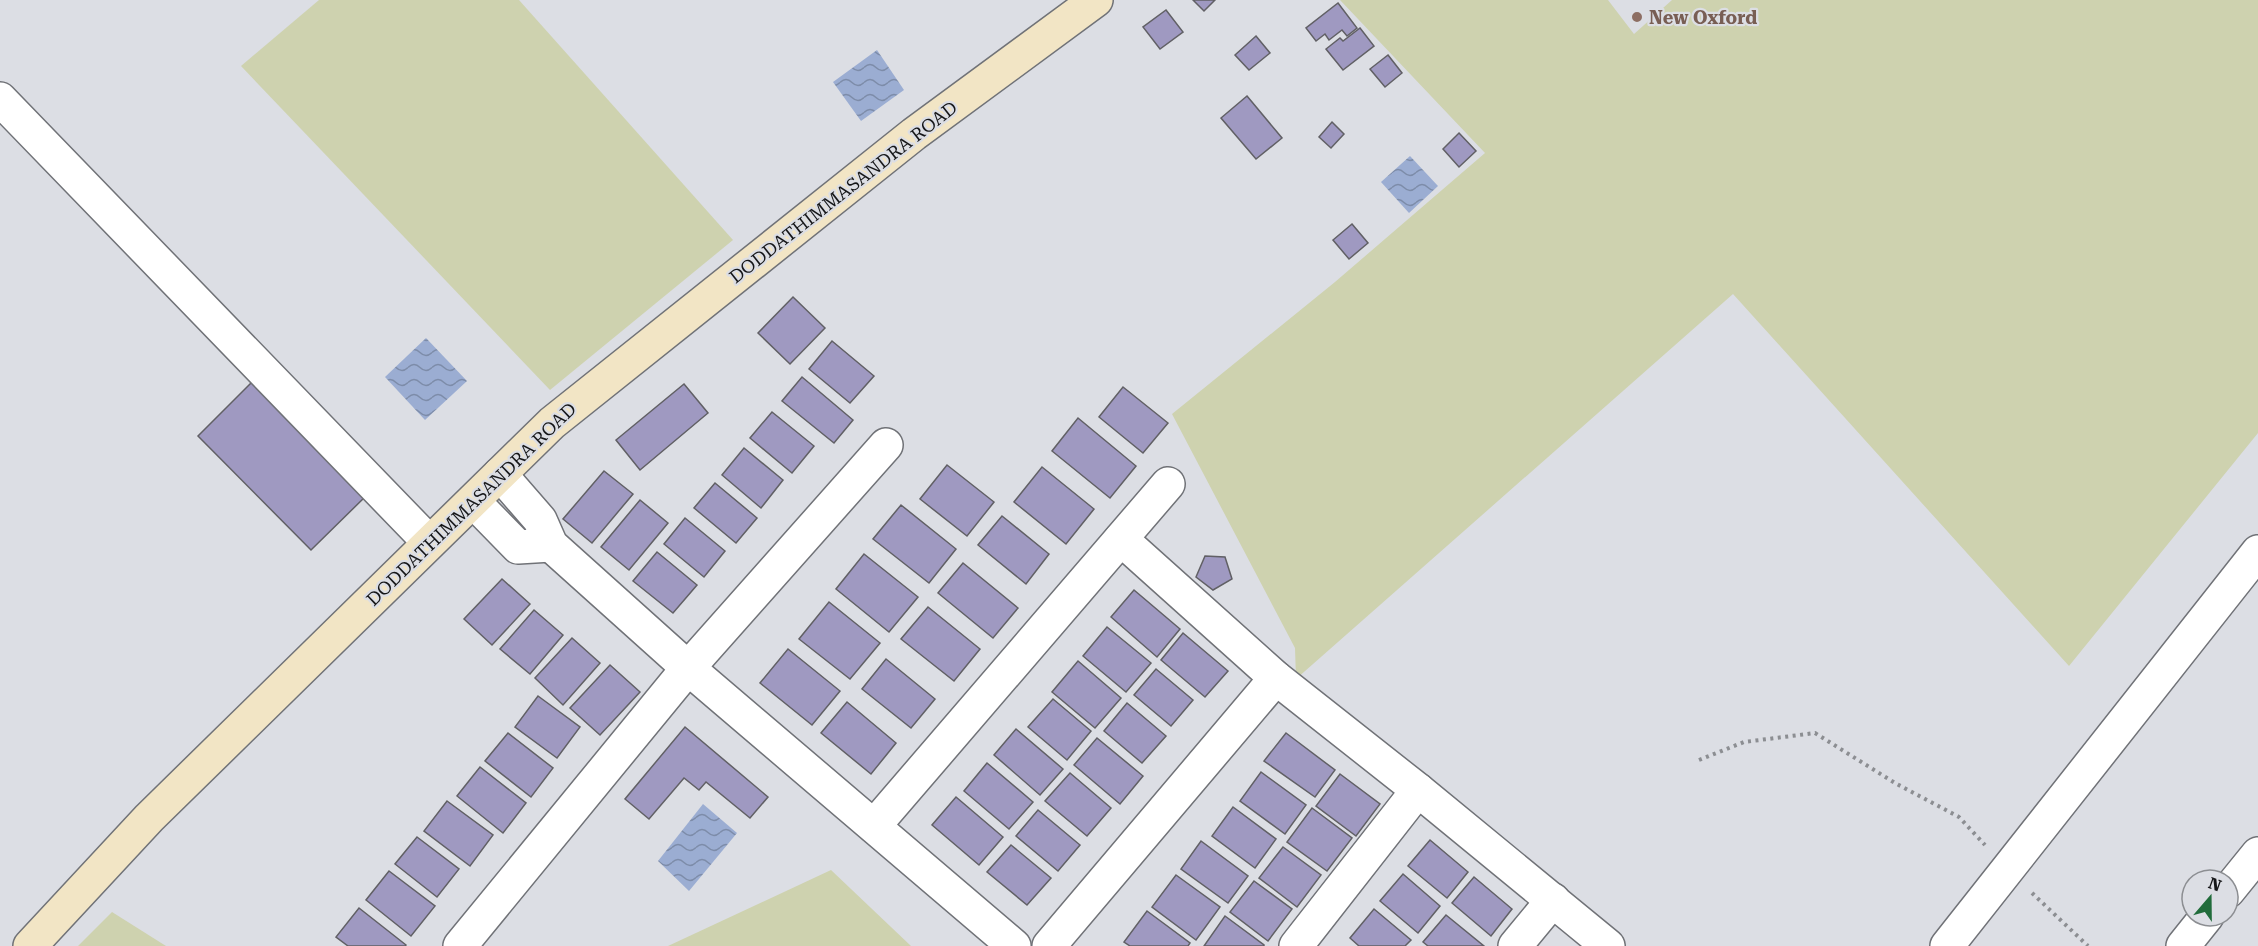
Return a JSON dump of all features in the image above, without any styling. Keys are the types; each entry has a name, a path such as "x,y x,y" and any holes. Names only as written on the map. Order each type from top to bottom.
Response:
{"street":[{"name":"DODDATHIMMASANDRA ROAD","path":"30,946 149,818 552,423 914,134 1096,0"},
{"path":"0,99 429,542"},
{"path":"460,946 688,668 885,445"},
{"path":"500,474 540,520 551,545 688,668 1014,946"},
{"path":"874,826 1168,484"},
{"path":"473,501 518,547 551,545"},
{"path":"1121,539 1276,678 1418,790 1608,946"},
{"path":"1947,946 2258,552"},
{"path":"1049,946 1276,678"},
{"path":"1296,946 1418,790"},
{"path":"2240,876 2258,854"},
{"path":"1515,946 1553,900"},
{"path":"2182,946 2197,928"}],"path":[{"path":"1699,760 1744,742 1815,733 1895,783 1959,817 2008,871 2088,946"}],"green space":[{"path":"319,0 519,0 733,240 550,390 241,66"},
{"path":"1340,0 1608,0 1634,34 1672,0 2258,0 2258,433 2069,666 1733,294 1296,679 1295,648 1172,414 1335,282 1485,153"},
{"path":"831,870 911,946 668,946"},
{"path":"112,912 166,946 78,946"}],"water":[{"path":"877,50 904,90 861,121 833,82"},
{"path":"1410,156 1438,186 1409,213 1381,182"},
{"path":"426,338 467,381 425,420 385,377"},
{"path":"703,804 737,833 689,891 658,861"}],"building":[{"path":"1193,0 1215,0 1204,11"},
{"path":"1338,3 1357,28 1347,36 1342,30 1329,40 1325,34 1316,41 1306,28"},
{"path":"1166,10 1183,32 1160,49 1143,27"},
{"path":"1360,28 1374,46 1343,70 1326,49 1340,38 1343,41"},
{"path":"1256,36 1270,53 1249,70 1235,55"},
{"path":"1388,55 1402,73 1385,87 1370,69"},
{"path":"1247,96 1282,138 1256,159 1221,118"},
{"path":"1332,122 1344,134 1331,148 1319,137"},
{"path":"1459,133 1476,151 1459,167 1443,149"},
{"path":"1352,224 1368,243 1349,259 1333,240"},
{"path":"793,297 825,328 790,364 758,333"},
{"path":"832,341 874,376 850,403 809,369"},
{"path":"802,377 853,420 834,443 782,401"},
{"path":"255,379 369,493 311,550 198,436"},
{"path":"684,384 708,413 640,470 616,440"},
{"path":"1123,387 1168,423 1143,453 1099,417"},
{"path":"772,412 814,446 792,473 750,438"},
{"path":"1078,418 1136,466 1110,498 1052,451"},
{"path":"744,448 783,480 761,508 722,475"},
{"path":"947,465 994,502 967,536 920,499"},
{"path":"1042,467 1094,509 1066,544 1014,502"},
{"path":"604,471 633,494 592,543 563,519"},
{"path":"715,483 757,518 736,543 694,508"},
{"path":"640,500 668,523 629,570 601,547"},
{"path":"901,505 956,549 929,583 873,539"},
{"path":"1002,516 1049,554 1026,584 978,545"},
{"path":"685,518 725,551 704,577 664,544"},
{"path":"657,552 697,585 673,613 633,581"},
{"path":"864,554 918,597 889,632 836,589"},
{"path":"1205,556 1225,557 1232,579 1213,590 1196,577"},
{"path":"963,563 1018,608 993,638 938,593"},
{"path":"502,579 530,604 492,645 464,619"},
{"path":"1134,590 1180,629 1157,657 1111,617"},
{"path":"829,602 880,643 850,679 799,639"},
{"path":"928,607 980,649 954,681 901,639"},
{"path":"534,610 563,635 530,674 500,649"},
{"path":"1107,627 1151,663 1126,692 1083,656"},
{"path":"1183,633 1228,671 1205,697 1161,660"},
{"path":"572,638 600,663 563,705 535,678"},
{"path":"788,649 840,691 812,725 760,683"},
{"path":"886,659 935,699 911,728 862,689"},
{"path":"1078,661 1121,698 1095,728 1052,692"},
{"path":"610,665 640,692 600,735 570,708"},
{"path":"1156,669 1193,700 1171,726 1134,695"},
{"path":"538,696 580,727 557,758 515,727"},
{"path":"1053,699 1091,731 1067,760 1028,727"},
{"path":"847,702 896,743 871,774 821,733"},
{"path":"1127,703 1166,736 1142,763 1104,731"},
{"path":"685,727 768,797 750,818 706,782 699,790 684,778 649,819 625,799"},
{"path":"1016,729 1063,769 1040,795 994,755"},
{"path":"508,733 553,768 531,797 485,761"},
{"path":"1286,733 1335,770 1315,797 1264,761"},
{"path":"1097,738 1143,776 1120,804 1074,765"},
{"path":"987,763 1033,802 1009,829 964,791"},
{"path":"480,767 526,803 503,833 457,796"},
{"path":"1261,772 1306,805 1285,834 1240,801"},
{"path":"1070,773 1111,808 1087,836 1045,801"},
{"path":"1340,774 1380,804 1356,836 1316,806"},
{"path":"956,797 1003,837 979,865 932,825"},
{"path":"447,801 493,835 470,866 424,831"},
{"path":"1233,807 1276,839 1255,868 1212,836"},
{"path":"1312,808 1352,838 1327,871 1287,842"},
{"path":"1038,810 1080,845 1058,871 1016,836"},
{"path":"417,837 459,869 437,897 395,864"},
{"path":"1430,840 1468,872 1447,898 1408,866"},
{"path":"1201,841 1248,876 1228,903 1181,869"},
{"path":"1011,845 1051,878 1027,905 987,872"},
{"path":"1283,847 1321,875 1297,907 1259,878"},
{"path":"389,871 435,906 411,936 366,900"},
{"path":"1403,874 1440,906 1418,933 1380,901"},
{"path":"1176,875 1220,907 1196,940 1152,907"},
{"path":"1474,877 1512,909 1491,936 1452,903"},
{"path":"1254,881 1292,909 1268,941 1230,912"},
{"path":"359,908 406,945 348,946 336,937"},
{"path":"1374,909 1411,940 1405,946 1359,946 1350,938"},
{"path":"1147,911 1190,943 1188,946 1130,946 1124,942"},
{"path":"1446,915 1484,946 1428,946 1423,942"},
{"path":"1225,916 1264,945 1264,946 1204,946"}],"place":[{"name":"New Oxford","path":"1637,17"}]}
